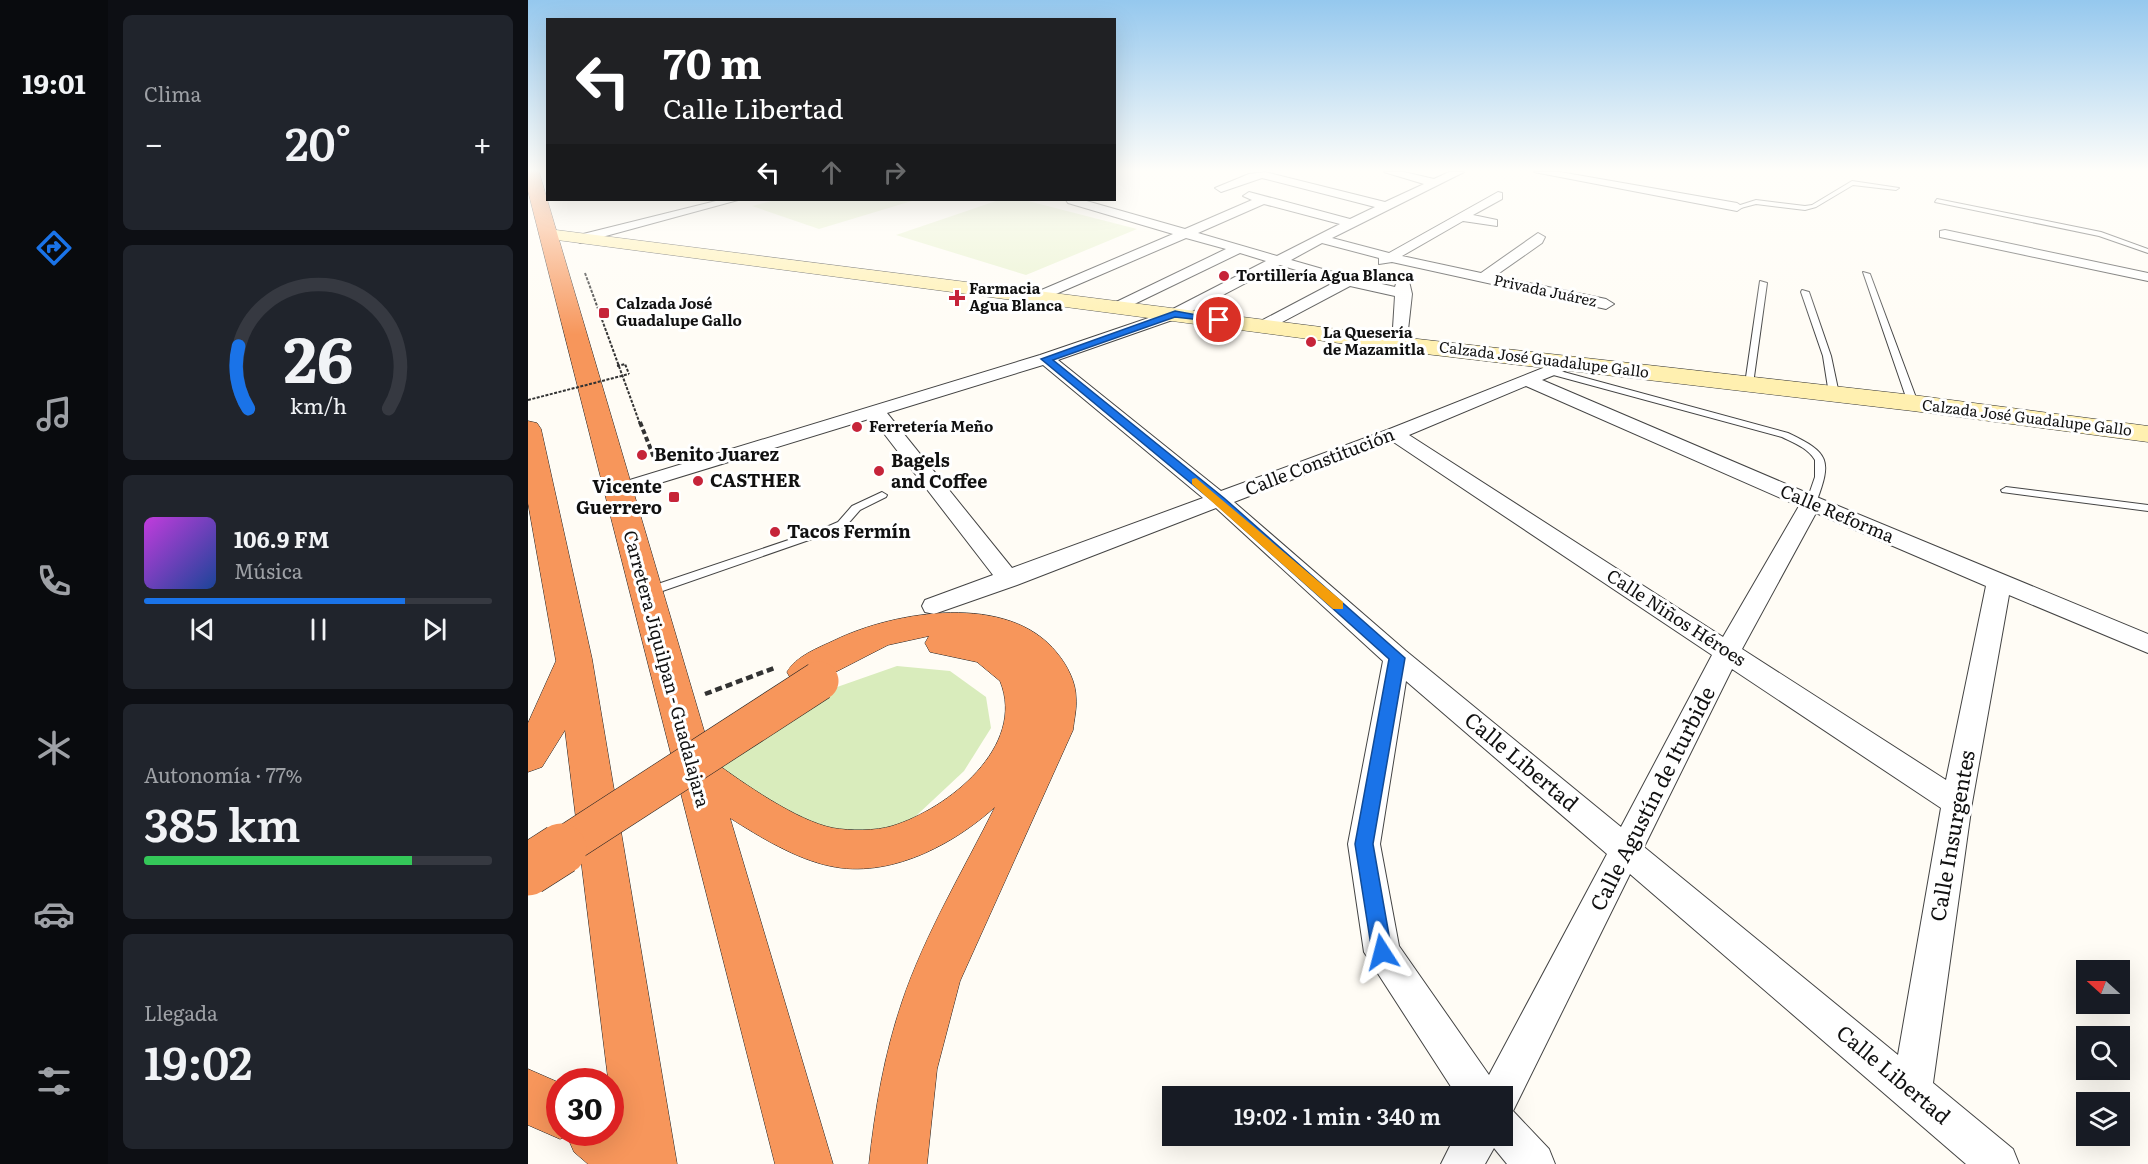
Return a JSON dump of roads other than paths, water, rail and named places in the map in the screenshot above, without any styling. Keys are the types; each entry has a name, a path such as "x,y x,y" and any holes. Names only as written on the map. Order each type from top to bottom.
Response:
{"highway":[{"name":"Carretera Jiquilpan - Guadalajara","path":"546,226 693,769 804,1164"},
{"path":"528,427 574,659 648,1164"},
{"path":"528,870 812,676 852,646 883,634 935,623 960,624 1002,632 1034,648 1044,658 1056,683 1058,713 1053,730 936,977 922,1013 910,1057 898,1164"},
{"path":"528,845 812,676 895,649 936,643 968,646 995,656 1017,674 1025,700 1023,735 998,776 970,806 940,825 889,847 827,846 770,822 693,769"},
{"path":"528,756 551,719 574,659"},
{"path":"528,1097 546,1105"},
{"path":"611,1146 633,1164"}],"street":[{"path":"580,239 629,226"},
{"path":"1165,226 1348,281 1404,294"},
{"path":"1037,297 1204,226"},
{"path":"617,490 1046,359 1175,314 1345,226"},
{"path":"1263,326 1369,269 1396,259 1445,226"},
{"name":"Calzada José Guadalupe Gallo","path":"548,234 1175,314 1558,367 1749,384 2148,434"},
{"path":"1945,234 2148,277"},
{"path":"1484,278 1538,237"},
{"name":"Privada Juárez","path":"1321,239 1396,259 1606,304"},
{"path":"1117,307 1238,249"},
{"path":"1396,259 1404,294 1400,344"},
{"name":"Calle Libertad","path":"1046,359 1219,500 1397,658 1998,1164"},
{"name":"Calle Constitución","path":"934,606 1009,580 1394,434 1558,367"},
{"name":"Calle Reforma","path":"1527,380 1811,503 2148,644"},
{"path":"875,410 1009,580"},
{"name":"Calle Niños Héroes","path":"1394,434 1957,803"},
{"name":"Calle Agustín de Iturbide","path":"1505,1086 1627,852 1727,652 1811,503"},
{"name":"Calle Insurgentes","path":"1912,1090 1957,803 2000,583"},
{"path":"1397,658 1364,844 1382,952 1473,1086"},
{"path":"1513,1139 1534,1164"},
{"path":"1462,1164 1473,1146"}],"lane":[{"path":"2063,226 2101,234 2148,251"},
{"path":"1866,274 1913,403"},
{"path":"1749,384 1762,283"},
{"path":"1804,292 1827,356 1834,394"},
{"path":"1558,367 1785,435 1809,447 1820,458 1822,474 1811,503"},
{"path":"2006,490 2148,508"},
{"path":"645,593 828,530 842,524 856,508 882,495"}],"place":[{"name":"Tortillería Agua Blanca","path":"1224,276"},
{"name":"Farmacia Agua Blanca","path":"957,298"},
{"name":"Calzada José Guadalupe Gallo","path":"604,313"},
{"name":"La Quesería de Mazamitla","path":"1311,342"},
{"name":"Ferretería Meño","path":"857,427"},
{"name":"Benito Juarez","path":"642,455"},
{"name":"Bagels and Coffee","path":"879,471"},
{"name":"CASTHER","path":"698,481"},
{"name":"Vicente Guerrero","path":"674,497"},
{"name":"Tacos Fermín","path":"775,532"}]}
